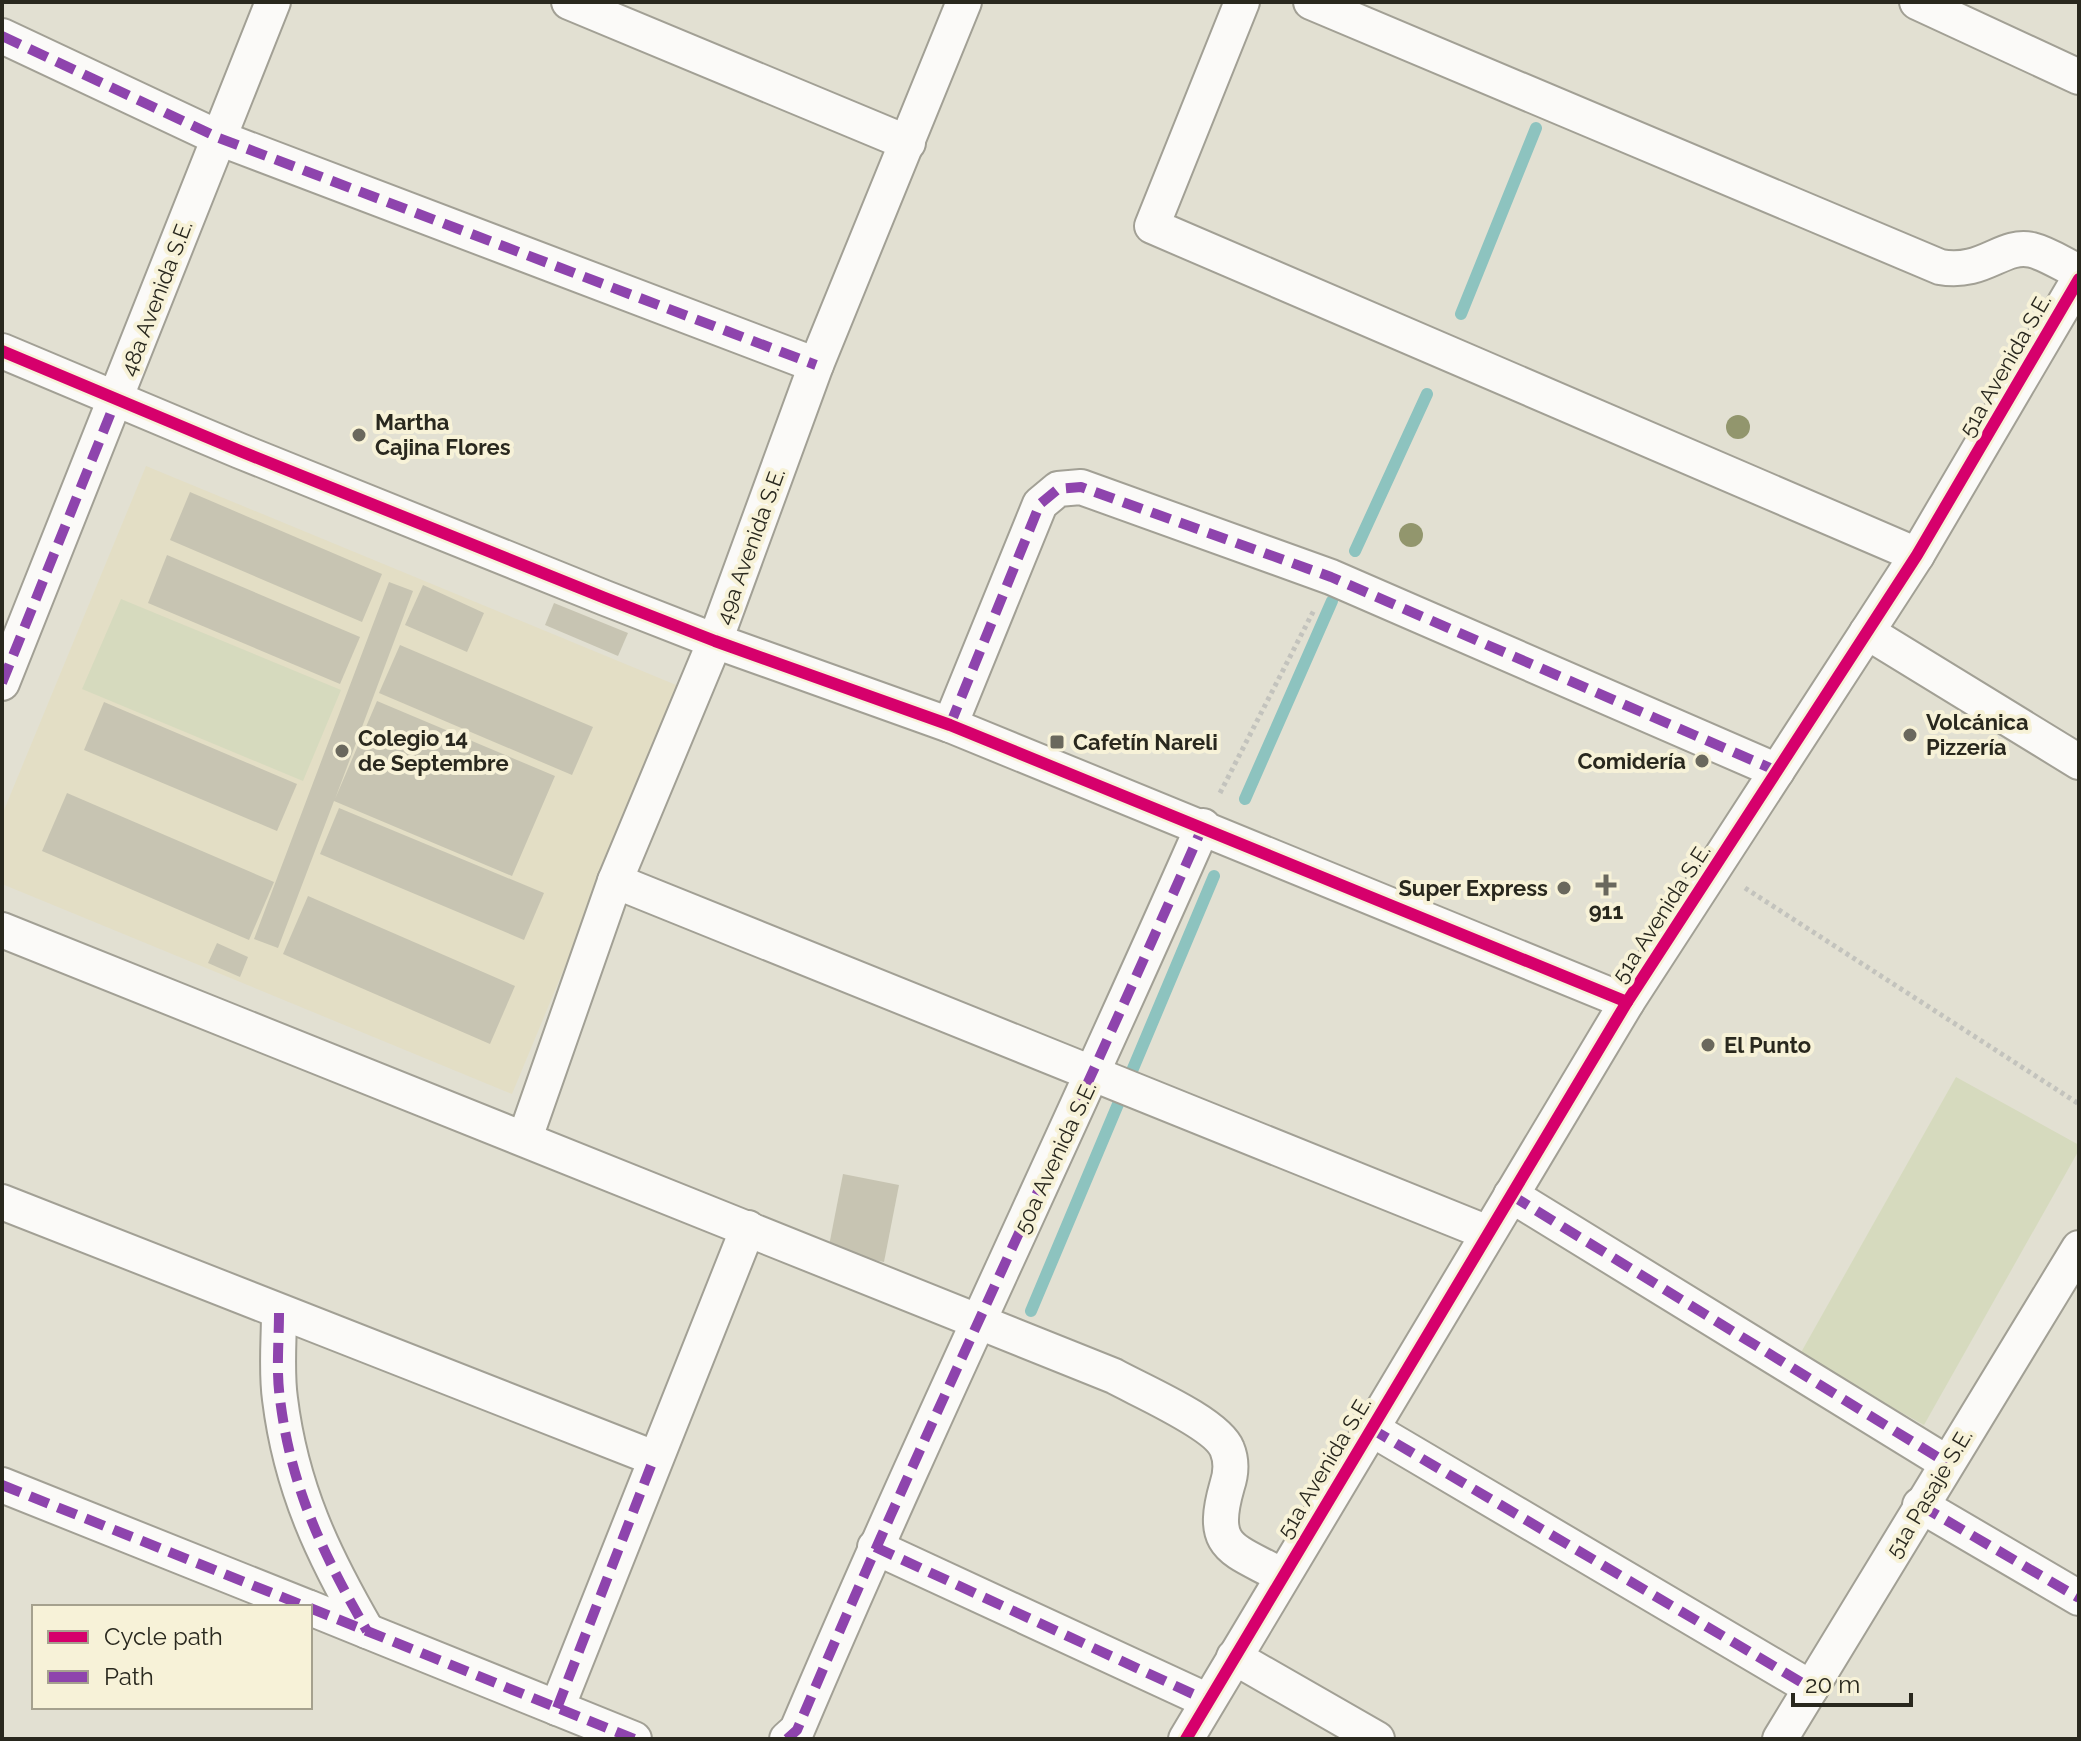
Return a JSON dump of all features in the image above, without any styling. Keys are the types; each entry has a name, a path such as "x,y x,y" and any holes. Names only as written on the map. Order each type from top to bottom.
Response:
{"street":[{"name":"48a Avenida S.E.","path":"4,671 116,400 273,2"},
{"path":"569,2 908,143"},
{"name":"49a Avenida S.E.","path":"525,1138 615,881 715,641 816,365 964,2"},
{"path":"1242,2 1152,226 1917,555"},
{"path":"1311,2 1940,267 1960,271 1980,267 2019,249 2033,250 2079,272"},
{"path":"1917,2 2079,77"},
{"path":"2,36 219,138 816,365"},
{"name":"51a Avenida S.E.","path":"1186,1739 1627,1002 1917,555 2079,279"},
{"path":"2,351 116,400 715,641 950,725 1203,826 1627,1002"},
{"path":"950,725 1040,504 1058,489 1081,487 1331,577 1777,771"},
{"path":"1867,632 2079,762"},
{"name":"50a Avenida S.E.","path":"787,1739 797,1730 875,1547 978,1321 1100,1076 1203,826"},
{"path":"615,881 1488,1233"},
{"path":"2,930 1114,1376 1207,1428 1227,1448 1231,1473 1219,1516 1221,1536 1238,1551 1282,1576"},
{"path":"1511,1195 1947,1463"},
{"path":"2,1202 654,1458"},
{"path":"557,1708 748,1228"},
{"name":"51a Pasaje S.E.","path":"1780,1739 2079,1248"},
{"path":"279,1313 280,1397 295,1480 325,1558 367,1631"},
{"path":"1370,1428 1811,1688"},
{"path":"2,1485 302,1605"},
{"path":"1920,1505 2079,1598"},
{"path":"875,1547 1208,1701"},
{"path":"312,1609 634,1739"},
{"path":"1234,1657 1377,1739"}],"path":[{"path":"1203,826 1331,577"},
{"path":"1713,868 2079,1104"}],"shaded area":[{"name":"Colegio 14 de Septembre","path":"146,466 681,687 512,1094 2,884 2,815"}],"green space":[{"path":"121,599 341,690 303,781 82,689"},
{"path":"1956,1077 2079,1145 2079,1150 1924,1425 1799,1356"}],"building":[{"path":"190,492 382,574 362,622 170,540"},
{"path":"167,555 360,637 340,684 148,603"},
{"path":"389,582 413,591 335,799 377,701 555,776 512,876 334,801 278,948 254,939"},
{"path":"423,585 484,613 467,652 405,625"},
{"path":"554,603 628,633 618,656 545,625"},
{"path":"400,645 593,727 572,775 379,693"},
{"path":"104,702 297,784 277,831 84,750"},
{"path":"67,793 274,882 249,940 42,851"},
{"path":"339,808 544,893 524,940 320,854"},
{"path":"308,896 515,986 490,1044 283,954"},
{"path":"217,943 248,957 240,977 208,963"},
{"path":"843,1174 899,1185 884,1262 828,1251"}],"waterway":[{"path":"1461,314 1536,128"},
{"path":"1355,551 1427,394"},
{"path":"1245,799 1332,601"},
{"path":"1031,1311 1214,876"}],"marked path":[{"path":"2,36 219,138 816,365"},
{"path":"2,683 116,400"},
{"path":"950,725 1040,504 1058,489 1081,487 1331,577 1777,771"},
{"path":"787,1739 797,1730 896,1503 1203,826"},
{"path":"1511,1195 1947,1463"},
{"path":"279,1313 279,1388 292,1462 311,1520 336,1575 367,1631"},
{"path":"1370,1428 1811,1688"},
{"path":"557,1708 654,1458"},
{"path":"2,1485 302,1605"},
{"path":"1920,1505 2079,1598"},
{"path":"875,1547 1208,1701"},
{"path":"312,1609 634,1739"}],"cycle path":[{"path":"1186,1739 1627,1002 1917,555 2079,279"},
{"path":"2,351 605,598 950,725 1627,1002"}],"place":[{"name":"Martha Cajina Flores","path":"359,435"},
{"name":"Volcánica Pizzería","path":"1910,735"},
{"name":"Cafetín Nareli","path":"1057,742"},
{"name":"Colegio 14 de Septembre","path":"342,751"},
{"name":"Comidería","path":"1702,761"},
{"name":"911","path":"1606,885"},
{"name":"Super Express","path":"1564,888"},
{"name":"El Punto","path":"1708,1045"}]}
